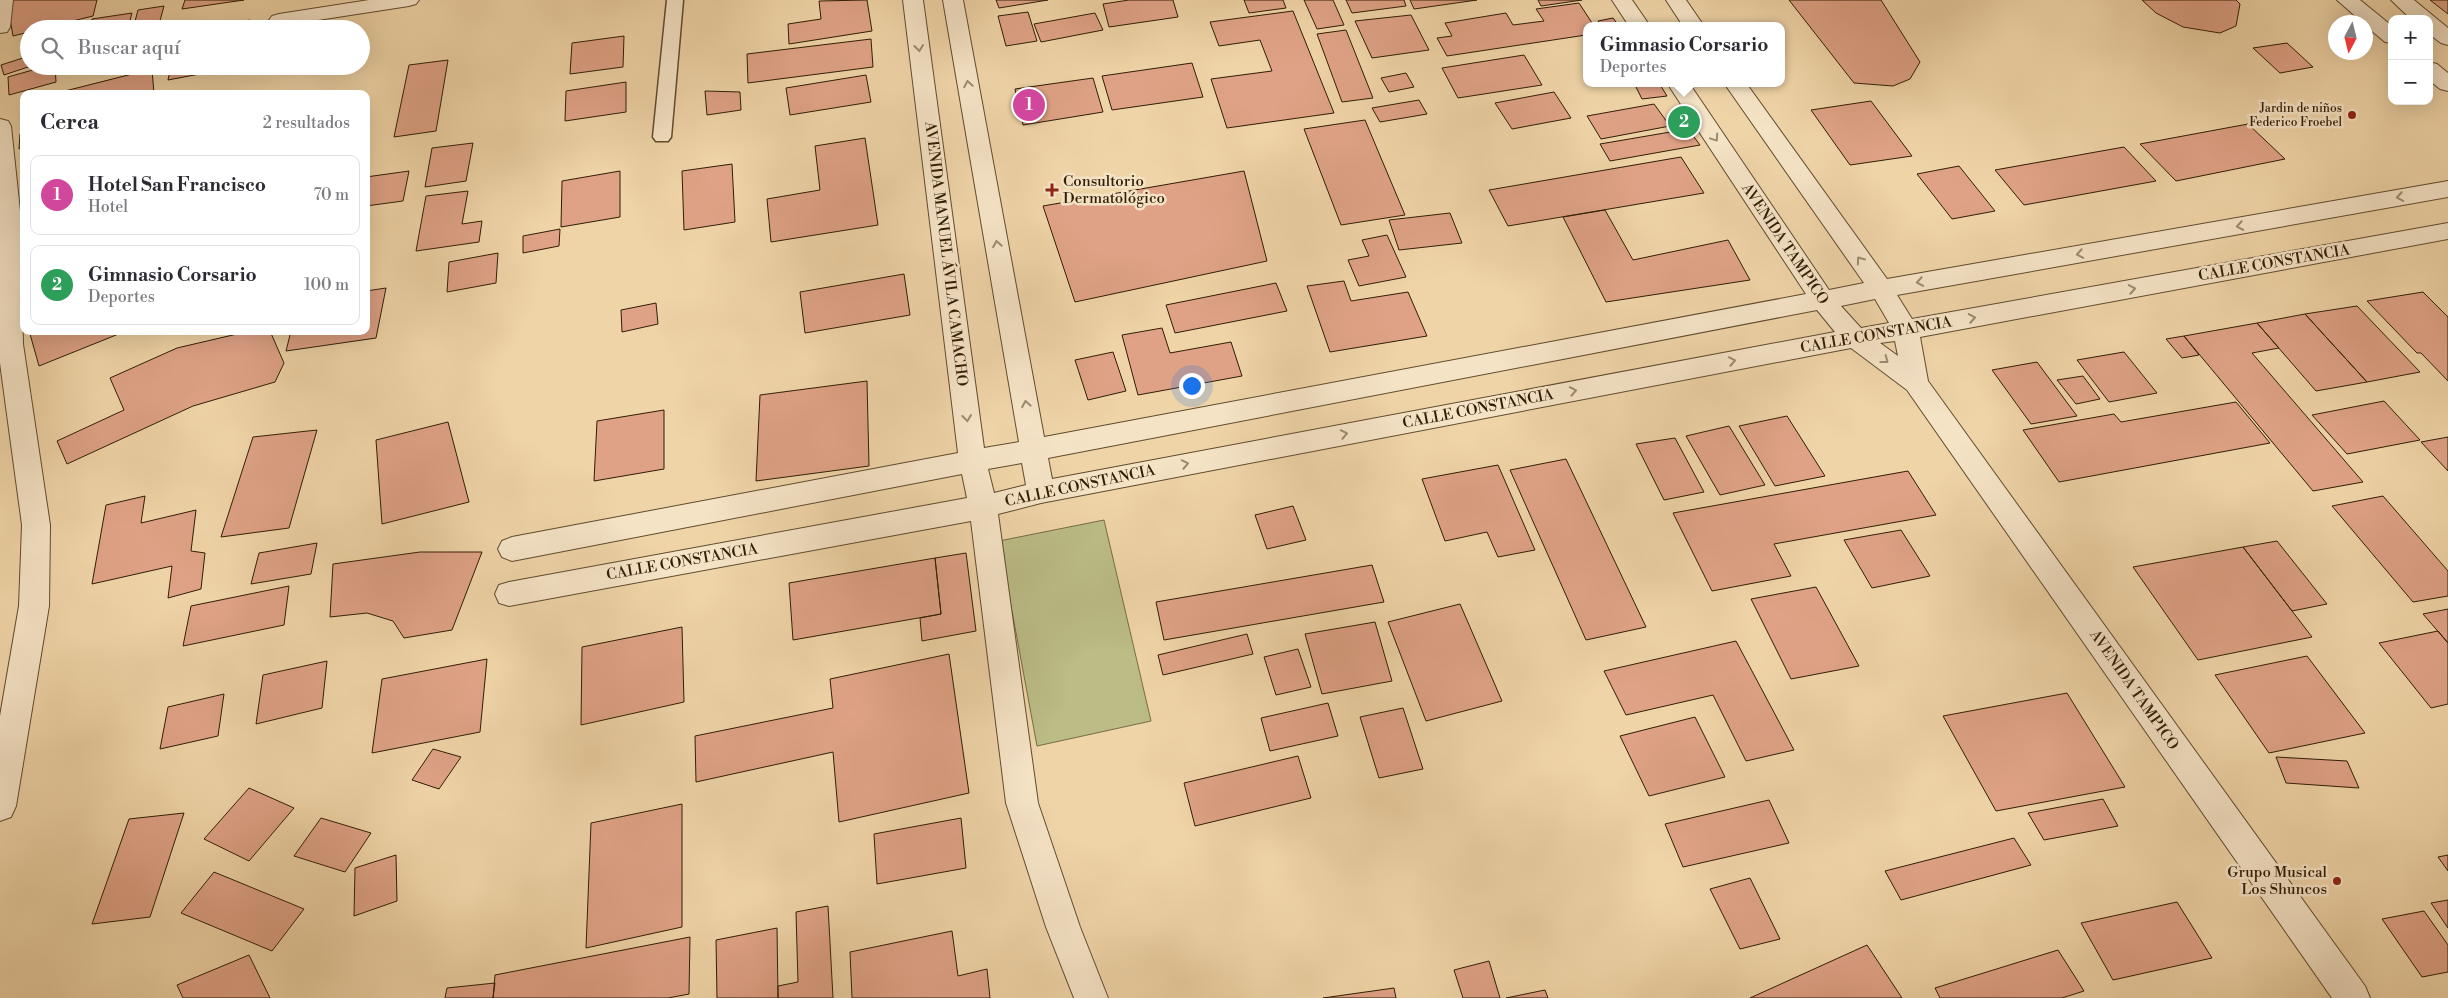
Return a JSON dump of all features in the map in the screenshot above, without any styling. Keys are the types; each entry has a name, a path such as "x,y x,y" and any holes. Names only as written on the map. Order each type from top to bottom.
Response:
{"street":[{"path":"0,27 3,0"},
{"path":"279,20 409,0"},
{"name":"AVENIDA MANUEL ÁVILA CAMACHO","path":"913,0 972,463 983,507 1022,803 1063,927 1092,998"},
{"path":"953,0 1042,492"},
{"path":"1622,0 1637,22"},
{"path":"1676,0 1691,22"},
{"path":"2347,0 2388,34"},
{"path":"2401,0 2419,15"},
{"path":"2433,26 2448,38"},
{"path":"2433,71 2448,84"},
{"name":"AVENIDA TAMPICO","path":"1681,87 1823,301 1855,338 1916,383 2353,998"},
{"name":"AVENIDA TAMPICO","path":"1738,87 1881,289 1906,330 1916,383"},
{"path":"0,126 8,211 10,344 36,525 34,606 0,806"},
{"path":"512,549 1035,452 1881,289 2448,189"},
{"name":"CALLE CONSTANCIA","path":"509,594 983,507 1042,492 1855,338 2448,232"}],"lane":[{"path":"662,137 675,0"}],"green space":[{"path":"1104,520 1151,721 1037,746 999,541"}],"building":[{"path":"97,0 93,16 77,20 20,20 20,34 13,36 7,1"},
{"path":"185,0 244,0 182,9"},
{"path":"867,0 872,31 789,44 788,24 821,19 819,1"},
{"path":"996,0 1048,0 999,8"},
{"path":"1129,0 1173,0 1178,17 1109,27 1103,4"},
{"path":"1244,0 1283,0 1286,8 1249,13"},
{"path":"1304,0 1333,0 1344,25 1317,29"},
{"path":"1346,0 1404,0 1406,6 1352,13"},
{"path":"1410,0 1477,0 1414,9"},
{"path":"1538,0 1582,0 1541,6"},
{"path":"1789,0 1881,0 1920,62 1910,79 1893,86 1854,83"},
{"path":"2142,0 2236,0 2240,4 2236,26 2220,33 2183,27 2156,13"},
{"path":"2430,0 2448,0 2448,14"},
{"path":"1579,3 1591,22 1583,22 1583,35 1447,56 1437,38 1452,36 1445,23 1506,13 1513,25 1544,21 1536,9"},
{"path":"164,6 160,20 135,20 138,10"},
{"path":"1293,11 1334,113 1227,128 1211,79 1272,71 1260,40 1219,46 1210,22"},
{"path":"1028,12 1037,41 1006,46 998,16"},
{"path":"132,13 130,20 92,19"},
{"path":"1095,13 1103,30 1041,42 1034,24"},
{"path":"1411,15 1429,50 1372,58 1355,21"},
{"path":"1613,18 1616,22 1599,22"},
{"path":"1346,30 1373,98 1342,102 1317,34"},
{"path":"624,36 623,67 570,74 572,43"},
{"path":"871,39 873,67 748,83 747,54"},
{"path":"2287,43 2313,67 2280,73 2253,48"},
{"path":"1524,55 1542,85 1458,98 1442,68"},
{"path":"20,59 20,70 4,75 1,65"},
{"path":"448,60 436,131 394,137 409,65"},
{"path":"1192,63 1203,97 1112,110 1102,76"},
{"path":"1406,73 1414,87 1389,92 1381,78"},
{"path":"20,74 56,75 56,82 27,90 20,90 20,92 9,95 8,77"},
{"path":"128,75 152,75 154,90 69,90"},
{"path":"169,75 194,75 168,80"},
{"path":"866,75 871,102 790,115 786,88"},
{"path":"1093,78 1103,112 1023,125 1015,89"},
{"path":"626,82 626,112 565,121 566,91"},
{"path":"1636,87 1661,87 1667,96 1642,99"},
{"path":"705,91 740,92 741,110 707,115"},
{"path":"1554,92 1571,118 1512,129 1495,103"},
{"path":"1419,100 1427,114 1380,122 1372,108"},
{"path":"1871,101 1912,156 1850,165 1811,110"},
{"path":"1654,104 1670,126 1601,139 1587,116"},
{"path":"1365,120 1405,215 1341,225 1304,129"},
{"path":"2248,124 2285,159 2176,181 2140,144"},
{"path":"1688,129 1700,145 1610,161 1600,144"},
{"path":"865,138 878,225 771,242 767,199 820,190 815,146"},
{"path":"473,143 466,181 425,187 432,148"},
{"path":"2124,147 2156,181 2024,205 1995,170"},
{"path":"1681,157 1704,193 1508,226 1489,190"},
{"path":"732,164 735,222 684,230 682,171"},
{"path":"1959,166 1995,211 1952,219 1917,174"},
{"path":"409,171 403,201 370,205 370,176"},
{"path":"620,171 620,217 561,227 562,181"},
{"path":"1244,171 1267,261 1075,302 1043,206"},
{"path":"468,191 462,224 482,221 479,242 416,251 426,196"},
{"path":"1605,210 1633,260 1728,240 1750,280 1606,302 1563,217"},
{"path":"1450,213 1462,243 1399,250 1389,220"},
{"path":"560,229 559,246 523,253 523,236"},
{"path":"1387,235 1406,277 1359,286 1348,260 1369,256 1362,240"},
{"path":"498,253 496,283 447,292 449,262"},
{"path":"904,274 910,315 805,333 800,292"},
{"path":"1344,281 1351,301 1408,292 1427,336 1330,352 1307,286"},
{"path":"1276,283 1287,311 1175,333 1166,305"},
{"path":"386,288 376,338 286,351 290,335 370,335 370,290"},
{"path":"2423,292 2448,317 2448,381 2421,353 2417,353 2367,301"},
{"path":"656,303 658,324 622,332 621,310"},
{"path":"2357,306 2420,372 2367,382 2305,314"},
{"path":"2305,314 2367,382 2316,391 2257,323"},
{"path":"2257,323 2279,348 2252,353 2363,482 2313,491 2184,336"},
{"path":"1162,328 1170,353 1231,342 1242,376 1138,395 1122,335"},
{"path":"30,335 116,335 39,366"},
{"path":"233,335 272,335 284,363 275,382 193,406 67,464 57,441 124,410 110,378 177,348"},
{"path":"2184,336 2199,355 2182,358 2166,339"},
{"path":"1113,352 1126,391 1088,400 1075,360"},
{"path":"2124,352 2157,393 2109,402 2077,360"},
{"path":"2037,362 2077,416 2031,424 1992,370"},
{"path":"2083,376 2100,399 2076,404 2057,380"},
{"path":"867,381 869,466 756,481 760,395"},
{"path":"2384,401 2420,440 2347,454 2312,415"},
{"path":"2236,402 2270,443 2059,482 2023,430 2114,414 2121,422"},
{"path":"664,410 664,469 594,481 597,421"},
{"path":"1787,416 1825,476 1775,486 1739,426"},
{"path":"448,422 469,502 382,524 376,440"},
{"path":"1729,426 1765,485 1720,495 1686,436"},
{"path":"317,430 289,528 221,537 253,437"},
{"path":"2448,437 2448,471 2421,442"},
{"path":"1675,438 1704,492 1664,500 1636,444"},
{"path":"1566,459 1646,627 1586,640 1510,470"},
{"path":"1498,465 1535,550 1498,557 1487,532 1445,541 1422,479"},
{"path":"1908,471 1936,515 1774,544 1791,576 1712,591 1673,513"},
{"path":"145,496 141,523 196,510 191,551 205,553 201,589 168,598 172,566 92,584 106,505"},
{"path":"2383,496 2448,571 2448,596 2413,602 2332,506"},
{"path":"1293,506 1306,540 1267,549 1255,515"},
{"path":"1901,530 1930,576 1872,588 1844,540"},
{"path":"2277,541 2327,604 2292,611 2243,547"},
{"path":"317,543 311,574 251,584 259,553"},
{"path":"2243,547 2312,637 2198,660 2133,567"},
{"path":"420,552 482,552 452,630 404,638 393,621 367,613 330,617 333,564"},
{"path":"966,553 976,631 922,641 920,618 941,614 935,558"},
{"path":"935,558 941,614 793,640 789,583"},
{"path":"1372,565 1384,602 1164,640 1156,602"},
{"path":"289,586 284,625 183,646 191,606"},
{"path":"1816,587 1859,666 1791,679 1751,599"},
{"path":"1460,604 1502,701 1426,721 1388,622"},
{"path":"2448,609 2448,643 2423,614"},
{"path":"1375,622 1392,681 1322,694 1305,634"},
{"path":"682,627 684,702 581,725 582,647"},
{"path":"2438,631 2448,643 2448,704 2431,708 2379,643"},
{"path":"1247,634 1253,654 1163,675 1158,655"},
{"path":"1736,641 1794,750 1746,761 1713,695 1626,715 1604,671"},
{"path":"1298,649 1311,687 1276,695 1264,657"},
{"path":"949,654 969,793 839,822 833,752 696,782 695,736 833,708 830,679"},
{"path":"2307,656 2365,733 2269,753 2215,675"},
{"path":"487,659 480,732 372,753 382,679"},
{"path":"327,661 322,708 256,724 263,675"},
{"path":"2067,693 2125,787 1996,811 1943,716"},
{"path":"224,694 218,736 160,749 168,707"},
{"path":"1328,703 1338,736 1270,751 1261,718"},
{"path":"1403,708 1423,769 1379,778 1360,717"},
{"path":"1695,717 1725,777 1649,796 1620,736"},
{"path":"433,749 461,757 439,789 412,780"},
{"path":"1298,756 1311,798 1195,826 1184,783"},
{"path":"2276,757 2347,761 2359,788 2286,783"},
{"path":"249,788 294,808 249,861 204,839"},
{"path":"2103,799 2118,826 2044,840 2028,813"},
{"path":"1769,800 1789,843 1683,867 1665,824"},
{"path":"682,804 682,927 586,948 591,823"},
{"path":"184,813 150,917 92,924 129,819"},
{"path":"321,818 371,833 345,872 294,856"},
{"path":"961,818 966,868 877,884 874,834"},
{"path":"2014,838 2031,865 1901,900 1885,871"},
{"path":"396,855 397,901 354,916 355,868"},
{"path":"2448,855 2448,871 2438,857"},
{"path":"214,872 304,909 272,951 181,913"},
{"path":"1750,878 1780,939 1740,949 1710,889"},
{"path":"2448,900 2448,928 2431,903"},
{"path":"2177,902 2212,958 2113,980 2081,923"},
{"path":"828,906 833,998 778,998 778,986 798,982 796,912"},
{"path":"2424,911 2448,945 2448,972 2422,977 2382,919"},
{"path":"777,928 778,998 717,998 716,940"},
{"path":"952,931 958,976 987,969 990,998 852,998 850,952"},
{"path":"690,937 689,994 668,998 493,998 495,975"},
{"path":"1867,945 1902,998 1750,998"},
{"path":"2058,950 2084,991 2062,998 1940,998 1935,988"},
{"path":"249,955 270,998 183,998 177,985"},
{"path":"1489,961 1500,998 1463,998 1454,970"},
{"path":"495,983 493,998 445,998 447,988"},
{"path":"1394,988 1396,998 1323,998"},
{"path":"1545,990 1548,998 1506,998"}],"place":[{"name":"Hotel San Francisco","path":"1029,105"},
{"name":"Jardin de niños Federico Froebel","path":"2352,115"},
{"name":"Gimnasio Corsario","path":"1684,122"},
{"name":"Consultorio Dermatológico","path":"1052,190"},
{"name":"Grupo Musical Los Shuncos","path":"2337,881"}]}
